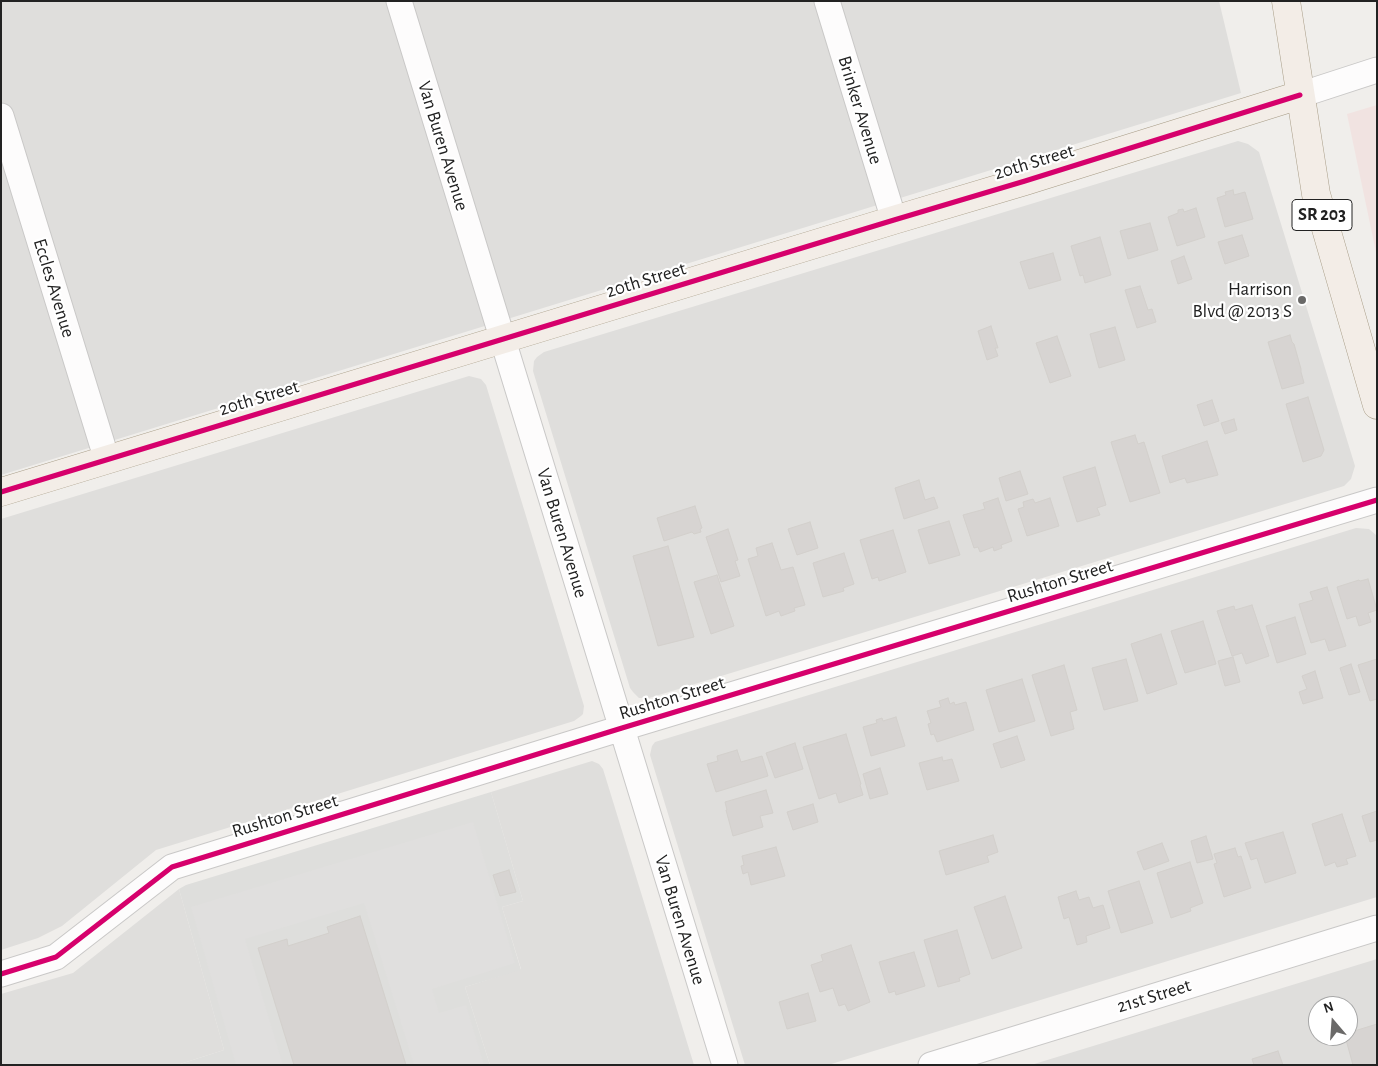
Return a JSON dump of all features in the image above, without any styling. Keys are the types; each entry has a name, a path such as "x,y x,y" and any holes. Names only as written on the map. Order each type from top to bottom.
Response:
{"main road":[{"name":"SR 203","path":"1286,1 1316,194 1377,405"},
{"name":"20th Street","path":"1,492 1025,181 1300,95"}],"street":[{"name":"Van Buren Avenue","path":"399,1 725,1065"},
{"name":"Brinker Avenue","path":"827,1 894,220"},
{"name":"20th Street","path":"1300,95 1377,70"},
{"name":"Eccles Avenue","path":"1,116 107,460"},
{"name":"Rushton Street","path":"1,974 56,957 172,867 622,728 1377,500"},
{"name":"21st Street","path":"931,1065 1377,928"}],"shaded area":[{"path":"1,1 1219,1 1241,93 1,475"},
{"path":"1377,105 1377,257 1347,114"},
{"path":"1238,141 1248,144 1259,152 1355,466 1351,479 1344,486 649,698 639,698 633,692 630,688 533,371 534,361 537,357 544,352"},
{"path":"469,376 481,379 486,385 584,706 583,714 574,721 156,850 62,926 38,938 1,950 1,519"},
{"path":"1356,528 1369,529 1376,535 1377,539 1377,897 828,1065 745,1065 650,755 655,742"},
{"path":"592,761 599,764 603,769 694,1065 490,1065 465,987 521,969 502,907 523,901 491,792"},
{"path":"491,792 523,901 502,907 521,970 465,987 490,1065 177,1065 224,1050 179,889 186,885"},
{"path":"473,822 515,963 432,989 439,1013 466,1005 484,1065 414,1065 364,903 245,939 283,1065 236,1065 191,907"},
{"path":"179,889 224,1050 177,1065 1,1065 1,994 73,973"},
{"path":"1377,959 1377,1065 1031,1065"}],"building":[{"path":"1233,190 1234,195 1245,192 1253,219 1225,227 1217,198 1226,195 1225,192"},
{"path":"1196,208 1205,237 1177,246 1168,217 1178,213 1178,210 1183,209 1184,212"},
{"path":"1150,223 1158,250 1128,259 1120,231"},
{"path":"1242,235 1249,256 1225,264 1218,242"},
{"path":"1100,237 1111,275 1085,283 1083,275 1080,276 1071,246"},
{"path":"1053,253 1061,280 1029,289 1020,262"},
{"path":"1184,256 1192,279 1178,284 1171,261"},
{"path":"1140,286 1148,310 1152,309 1156,322 1137,328 1125,290"},
{"path":"991,326 998,348 995,348 998,356 987,360 978,331"},
{"path":"1115,327 1125,360 1099,368 1090,334"},
{"path":"1290,335 1304,383 1282,389 1268,342"},
{"path":"1057,336 1071,376 1050,383 1036,343"},
{"path":"1308,397 1324,450 1321,456 1303,462 1286,404"},
{"path":"1212,400 1219,421 1204,426 1197,405"},
{"path":"1234,419 1237,430 1225,434 1221,423"},
{"path":"1135,435 1138,444 1144,442 1160,493 1130,502 1111,442"},
{"path":"1207,441 1218,475 1187,483 1185,478 1170,483 1162,456"},
{"path":"1095,467 1106,505 1097,508 1100,515 1077,522 1063,477"},
{"path":"1020,471 1028,494 1006,501 999,478"},
{"path":"919,480 925,500 934,497 938,508 904,519 895,488"},
{"path":"998,498 1012,541 1001,545 1002,548 994,551 993,547 980,552 978,547 974,548 963,515 985,509 983,503"},
{"path":"1050,498 1059,526 1027,536 1018,509 1024,507 1023,502 1033,499 1035,503"},
{"path":"695,506 702,528 700,529 701,532 694,534 692,532 664,541 657,518"},
{"path":"949,521 960,555 929,564 918,530"},
{"path":"810,522 818,548 797,555 788,529"},
{"path":"728,529 738,560 735,561 740,576 721,582 706,537"},
{"path":"893,530 906,572 879,581 878,577 872,579 860,540"},
{"path":"772,543 781,570 793,567 805,605 794,608 795,611 781,616 779,611 766,616 748,559 758,556 756,548"},
{"path":"668,546 694,637 658,646 633,556"},
{"path":"844,553 854,584 843,588 844,591 823,597 813,563"},
{"path":"717,575 734,626 711,634 694,582"},
{"path":"1368,579 1377,610 1368,613 1371,622 1359,626 1356,616 1347,619 1337,587"},
{"path":"1327,587 1346,646 1329,651 1325,639 1311,643 1299,604 1313,600 1310,592"},
{"path":"1252,605 1269,656 1246,664 1242,653 1232,656 1217,611 1234,606 1235,610"},
{"path":"1295,617 1306,654 1277,663 1266,626"},
{"path":"1203,621 1216,664 1185,673 1171,631"},
{"path":"1161,634 1177,684 1147,694 1131,644"},
{"path":"1233,657 1240,682 1225,686 1218,661"},
{"path":"1126,659 1138,701 1104,710 1092,668"},
{"path":"1377,659 1377,699 1370,701 1358,665"},
{"path":"1351,664 1360,692 1349,695 1340,668"},
{"path":"1064,665 1077,710 1070,712 1074,729 1051,736 1032,675"},
{"path":"1315,671 1323,698 1303,704 1299,692 1307,689 1302,676"},
{"path":"1022,679 1035,721 999,732 986,690"},
{"path":"948,698 950,704 954,702 955,705 966,702 974,730 937,742 934,734 931,735 928,724 931,723 927,711 941,707 939,701"},
{"path":"896,717 905,746 871,756 863,727 877,723 876,720 882,718 883,721"},
{"path":"846,734 863,795 839,803 836,793 819,799 803,747"},
{"path":"1017,736 1025,760 1001,768 993,744"},
{"path":"795,743 803,769 775,778 766,753"},
{"path":"737,750 741,762 762,756 768,776 716,792 707,764 718,761 717,756"},
{"path":"942,757 943,761 952,759 959,781 927,790 919,763"},
{"path":"880,768 888,794 870,799 863,774"},
{"path":"766,790 773,813 760,816 763,827 733,836 725,802"},
{"path":"813,804 818,822 793,830 787,812"},
{"path":"1377,811 1377,840 1370,842 1362,816"},
{"path":"1342,814 1356,856 1346,859 1348,864 1337,867 1335,862 1325,866 1312,824"},
{"path":"1283,832 1296,873 1265,883 1257,858 1251,860 1245,843"},
{"path":"993,835 998,852 987,856 989,862 946,875 939,851"},
{"path":"1206,836 1213,859 1197,863 1191,841"},
{"path":"1162,843 1169,861 1144,870 1137,852"},
{"path":"776,847 785,876 751,885 748,872 743,874 741,866 744,865 742,856"},
{"path":"1235,848 1238,857 1241,856 1251,888 1224,897 1214,864 1217,863 1214,854"},
{"path":"1190,862 1203,903 1190,908 1191,911 1171,918 1157,873"},
{"path":"509,870 516,892 500,896 493,875"},
{"path":"1139,881 1153,923 1121,933 1108,891"},
{"path":"1076,891 1079,900 1089,897 1093,908 1103,905 1110,928 1086,936 1087,942 1077,945 1069,917 1064,919 1058,897"},
{"path":"1005,896 1022,948 992,959 974,907"},
{"path":"360,916 406,1065 294,1065 258,948 287,939 288,946 329,933 327,927"},
{"path":"957,930 970,974 959,978 960,981 938,987 924,940"},
{"path":"851,945 870,1002 848,1011 845,1004 839,1006 833,988 820,992 811,965 823,961 821,955"},
{"path":"914,952 925,986 896,995 895,991 889,993 879,962"},
{"path":"808,993 816,1021 787,1029 779,1002"},
{"path":"1377,1024 1377,1065 1353,1065 1348,1046 1358,1046 1358,1030"},
{"path":"1278,1051 1283,1065 1254,1065 1252,1059"}],"cycle path":[{"path":"1,492 1025,181 1300,95"},
{"path":"1,974 56,957 172,867 622,728 1377,500"}],"place":[{"name":"Harrison Blvd @ 2013 S","path":"1302,300"}]}
